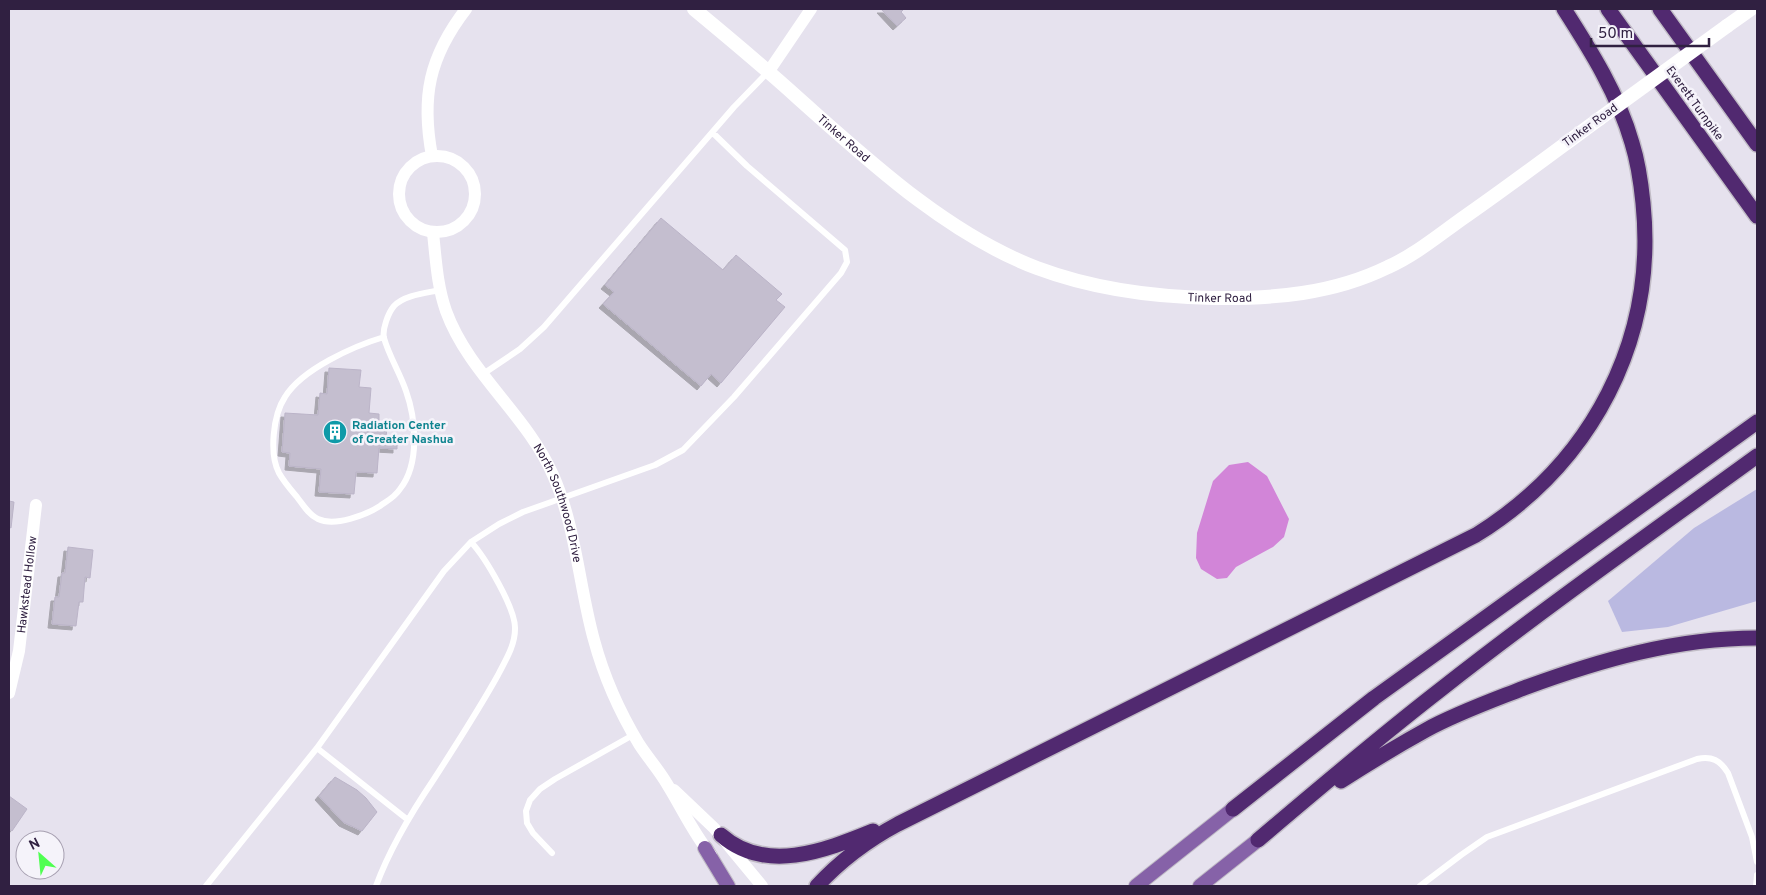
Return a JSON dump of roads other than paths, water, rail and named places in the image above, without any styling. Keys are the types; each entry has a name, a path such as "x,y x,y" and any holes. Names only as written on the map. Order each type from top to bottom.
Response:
{"highway":[{"path":"817,886 838,865 885,831 1470,539 1524,501 1554,472 1591,425 1610,392 1628,346 1642,283 1645,229 1638,169 1633,144 1626,124 1598,64 1564,9"},
{"name":"Everett Turnpike","path":"1608,9 1757,216"},
{"path":"1660,9 1757,144"},
{"path":"1724,98 1757,138"},
{"path":"1233,809 1374,698 1757,422"},
{"path":"1258,840 1400,721 1466,670 1572,589 1757,456"},
{"path":"1258,840 1341,781 1388,751 1432,727 1478,706 1569,672 1637,652 1705,641 1757,638"},
{"path":"720,835 736,847 753,854 792,856 858,837 936,804"}],"main road":[{"path":"1136,886 1233,809"},
{"path":"1200,886 1258,840"},
{"path":"705,848 728,886"}],"street":[{"path":"432,156 429,140 428,105 428,90 431,76 444,42 466,9"},
{"name":"Tinker Road","path":"694,9 866,158 913,195 955,225 1008,255 1037,268 1092,284 1152,294 1242,299 1300,294 1345,284 1389,267 1413,253 1480,206 1750,9"},
{"path":"769,72 811,9"},
{"path":"432,156 447,157 465,168 473,180 475,194 475,201 470,214 460,225 448,231 433,233 418,228 406,218 398,195 405,172 417,162 432,156"},
{"name":"North Southwood Drive","path":"433,233 440,290 454,328 472,360 539,448 549,466 562,499 598,656 614,698 633,735 667,783 705,848 736,886"},
{"name":"Hawkstead Hollow","path":"9,693 19,651 36,505"},
{"name":"North Southwood Drive","path":"667,783 720,835 762,886"}],"lane":[{"path":"483,374 520,349 544,326 713,132 769,72"},
{"path":"206,886 317,748 444,571 471,542 484,531 510,518 655,465 675,455 687,446 734,397 841,273 847,262 845,250 747,166 713,132"},
{"path":"384,336 338,356 304,377 284,397 279,408 273,451 275,463 279,474 309,512 319,519 329,521 362,515 390,499 400,490 406,480 414,444 414,424 406,389 384,336 389,315 395,305 408,298 440,290"},
{"path":"376,886 386,860 408,820 485,699 508,656 514,640 515,623 511,611 482,556 471,542"},
{"path":"552,853 533,833 527,822 526,810 530,800 540,789 555,779 633,735"},
{"path":"317,748 408,820"},
{"path":"1420,886 1487,837 1696,759 1707,757 1715,759 1724,766 1728,773 1752,837 1757,862"},
{"path":"1756,886 1757,875"}],"place":[{"name":"Radiation Center of Greater Nashua","path":"335,432"}]}
